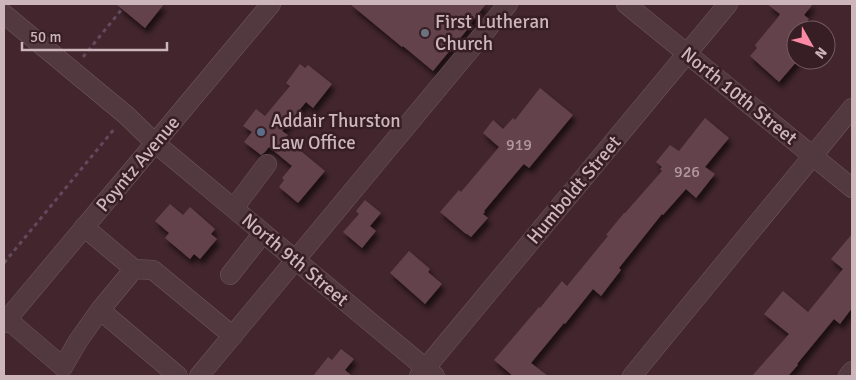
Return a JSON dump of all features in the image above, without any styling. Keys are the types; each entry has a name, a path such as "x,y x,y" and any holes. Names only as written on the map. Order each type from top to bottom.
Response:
{"street":[{"name":"Poyntz Avenue","path":"6,321 270,4"},
{"path":"199,376 508,4"},
{"name":"North 10th Street","path":"626,4 852,188"},
{"name":"Humboldt Street","path":"426,374 728,4"},
{"name":"North 9th Street","path":"7,22 72,70 126,115 155,143 296,260 426,374"},
{"path":"632,376 852,108"},
{"path":"234,208 267,164"},
{"path":"84,227 134,269 153,270 233,336"},
{"path":"230,276 263,233"},
{"path":"6,321 68,372 78,341 100,310 134,269"},
{"path":"100,310 178,376"},
{"path":"848,376 852,371"}],"path":[{"path":"72,70 122,10"},
{"path":"4,263 111,133"}],"building":[{"path":"116,4 164,4 145,28"},
{"name":"First Lutheran Church","path":"350,4 486,4 433,71"},
{"path":"767,4 813,4 804,15 808,20 786,20 786,70 789,70 779,82 750,56 757,48 755,45 780,14"},
{"path":"300,64 305,68 308,65 332,84 313,108 306,102 282,131 288,135 285,138 325,171 298,203 279,187 284,180 282,178 292,166 269,147 261,155 244,142 252,132 243,126 256,109 265,116 290,86 286,83"},
{"path":"540,88 573,115 529,168 524,164 484,211 483,214 488,218 471,237 440,212 459,190 461,192 499,147 483,133 493,120 503,129 513,118 515,120"},
{"path":"705,118 729,138 705,167 715,174 696,198 686,189 662,214 619,268 621,270 601,296 593,289 564,323 531,363 548,376 513,376 494,360 562,281 567,286 608,236 606,235 624,213 662,171 660,169 662,167 656,162 670,145 679,151"},
{"path":"365,200 381,213 370,226 376,231 362,248 343,232 359,214 356,211"},
{"path":"170,204 183,215 190,207 215,229 211,234 217,239 200,259 194,254 190,259 165,238 169,233 155,221"},
{"path":"852,234 852,308 840,324 834,319 788,376 752,376 789,334 764,314 783,291 808,312 843,269 831,259"},
{"path":"409,251 430,269 428,272 442,284 425,304 390,273"},
{"path":"341,349 354,359 345,370 352,376 313,376 328,357 332,360"}],"place":[{"name":"First Lutheran Church","path":"425,33"},
{"name":"Addair Thurston Law Office","path":"261,132"}]}
